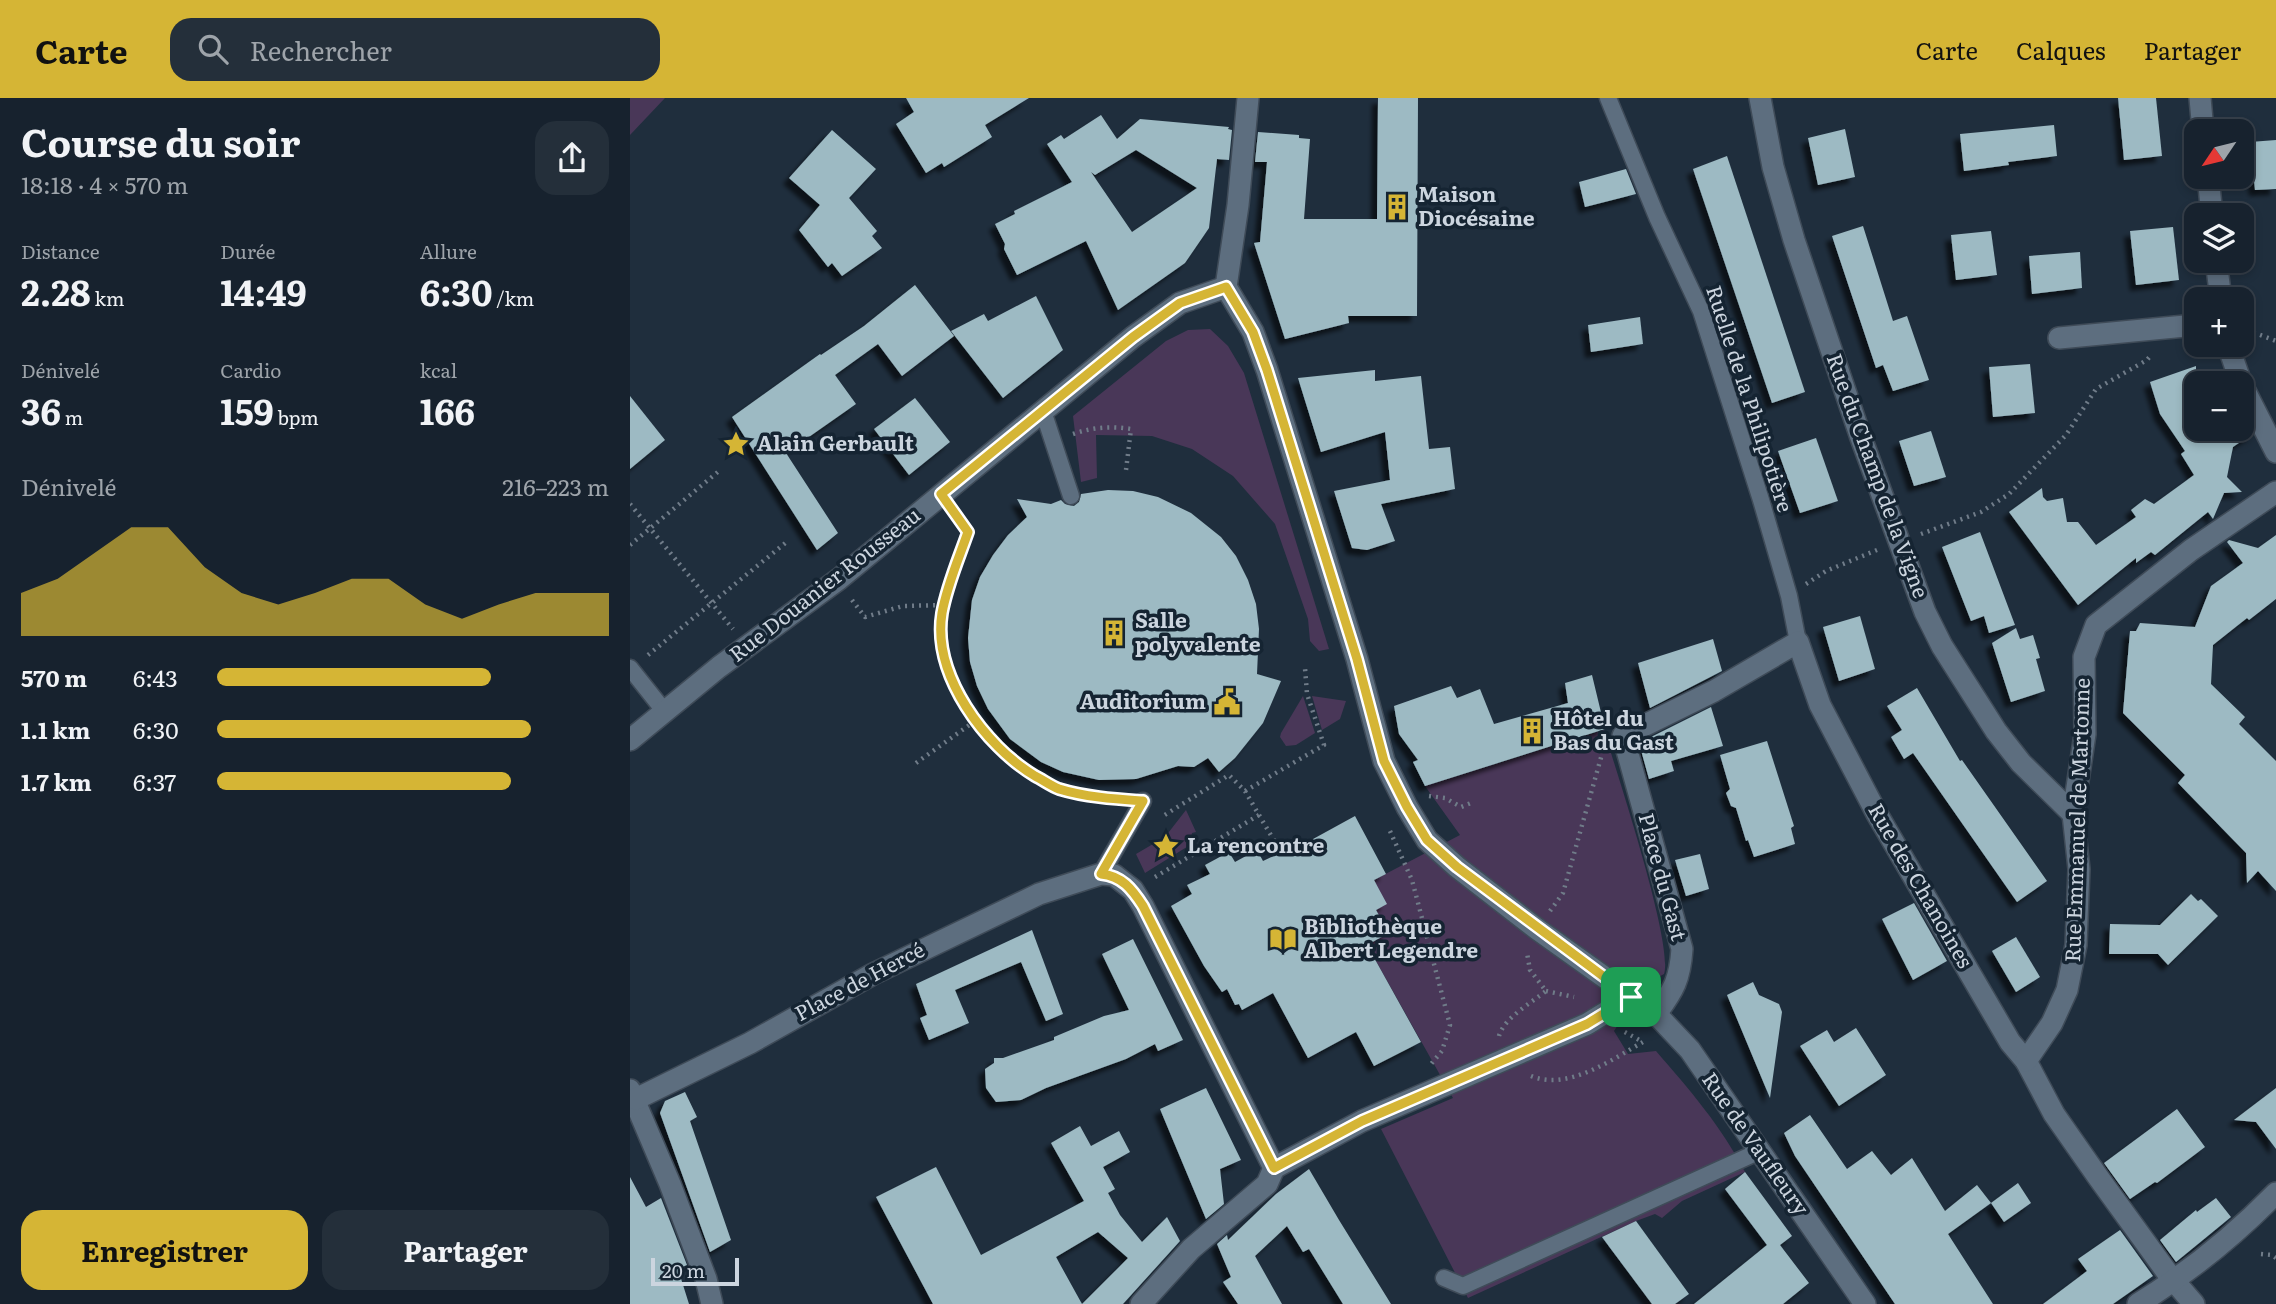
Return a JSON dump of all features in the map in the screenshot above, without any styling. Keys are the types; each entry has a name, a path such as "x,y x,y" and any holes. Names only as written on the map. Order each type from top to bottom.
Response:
{"street":[{"path":"1226,287 1238,205 1248,98"},
{"name":"Rue du Champ de la Vigne","path":"1760,98 1773,167 1794,240 1926,612 1942,646 1996,731 2021,763 2073,814"},
{"path":"2200,98 2202,119"},
{"name":"Rue Douanier Rousseau","path":"630,740 719,667 790,616 1133,337 1180,303 1226,287"},
{"name":"Rue de Vaufleury","path":"1226,287 1253,332 1267,370 1357,659 1384,761 1427,840 1457,867 1656,1014 1690,1050 1865,1304"},
{"path":"2059,338 2184,326"},
{"path":"2254,409 2276,452"},
{"name":"Rue Emmanuel de Martonne","path":"2026,1061 2052,1023 2067,990 2074,956 2079,869 2073,814 2085,734 2084,657 2096,625 2191,550 2276,492"},
{"path":"1614,739 1714,691 1798,642"},
{"name":"Rue des Chanoines","path":"1798,642 1821,705 1877,814 2010,1042 2026,1061 2054,1114 2175,1282 2194,1304"},
{"name":"Place du Gast","path":"1614,739 1682,949 1680,975 1656,1014"},
{"path":"1101,874 1114,875 1133,890 1143,906 1274,1168"},
{"name":"Place de Hercé","path":"633,1095 750,1042 873,974 971,926 1039,894 1101,874"},
{"path":"1141,1304 1191,1250 1267,1184 1274,1168 1362,1121 1587,1024 1631,997"},
{"path":"633,1095 701,1267 712,1304"},
{"path":"2138,1304 2175,1282 2276,1193"}],"lane":[{"name":"Ruelle de la Philipotière","path":"1608,98 1657,217 1701,311 1739,427 1788,596 1798,642"},
{"path":"1043,411 1071,496"},
{"path":"630,668 665,712"},
{"path":"1101,874 1143,801"},
{"path":"1444,1278 1463,1286 1760,1151"}],"path":[{"path":"1788,596 1826,571 1981,512 2009,494 2066,435 2096,388 2147,360 2173,327"},
{"path":"2254,333 2276,341"},
{"path":"1052,440 1087,429 1113,426 1131,429 1126,470"},
{"path":"630,545 719,471"},
{"path":"941,494 968,532 942,614 942,652 952,678 975,721 993,743 1019,766 1057,788 1100,797 1143,801 1164,814"},
{"path":"630,504 728,621"},
{"path":"647,655 789,540"},
{"path":"847,594 865,617 903,606 944,605"},
{"path":"1245,791 1324,745 1307,694 1305,668"},
{"path":"916,763 975,721"},
{"path":"1545,917 1563,893 1614,739"},
{"path":"1158,825 1164,814 1229,775 1245,791 1275,842 1275,856"},
{"path":"1427,795 1445,798 1461,807 1471,803"},
{"path":"1133,890 1259,815"},
{"path":"1386,823 1412,880 1450,1025 1442,1051 1426,1070"},
{"path":"1525,946 1530,971 1546,991 1574,997"},
{"path":"1499,1042 1501,1029 1546,991"},
{"path":"1524,1073 1540,1079 1561,1081 1603,1065 1643,1042 1621,1029"},
{"path":"2261,1254 2276,1258"}],"shaded area":[{"path":"630,98 665,98 630,135"},
{"path":"1210,329 1228,346 1244,373 1329,649 1319,651 1310,641 1308,619 1275,524 1233,476 1192,449 1152,436 1096,435 1097,478 1081,482 1073,416 1166,341 1188,330"},
{"path":"1303,696 1315,733 1296,745 1286,746 1280,737 1281,733"},
{"path":"1312,696 1346,701 1340,719 1322,730"},
{"path":"1604,730 1653,894 1665,957 1664,974 1644,985 1614,1031 1628,1054 1656,1051 1693,1094 1745,1172 1682,1201 1662,1218 1655,1214 1636,1221 1468,1298 1381,1129 1453,1098 1367,945 1389,933 1376,910 1374,880 1460,835 1425,786"},
{"path":"1186,810 1196,832 1192,833 1190,845 1145,873 1136,854 1165,837"}],"building":[{"path":"906,98 1029,98 985,125 992,137 944,167 942,163 926,173 896,124 914,112"},
{"path":"1378,98 1418,98 1417,316 1348,316 1349,323 1285,339 1254,243 1260,242 1267,162 1255,162 1258,132 1299,135 1299,138 1310,139 1304,219 1377,219"},
{"path":"2118,98 2156,98 2162,156 2124,160"},
{"path":"1101,115 1117,139 1140,119 1229,127 1228,129 1232,130 1229,160 1217,159 1209,228 1185,263 1118,310 1086,241 1017,275 995,224 1015,214 1014,211 1072,182 1047,144 1061,135 1064,139","holes":["1136,150 1197,188 1132,232 1091,172 1095,175"]},
{"path":"2054,125 2057,156 1964,171 1960,134"},
{"path":"1845,129 1855,177 1818,185 1808,138"},
{"path":"832,130 876,169 849,198 877,231 872,236 882,248 842,276 832,263 828,267 799,230 820,205 789,178"},
{"path":"2276,140 2276,189 2255,190 2254,142"},
{"path":"1727,156 1805,392 1772,403 1693,169"},
{"path":"1626,169 1636,194 1585,207 1579,182"},
{"path":"1863,226 1893,321 1907,316 1929,380 1893,391 1883,365 1876,368 1832,236"},
{"path":"2173,227 2179,280 2136,285 2130,231"},
{"path":"1991,231 1997,275 1956,280 1951,235"},
{"path":"2080,252 2082,288 2032,294 2029,256"},
{"path":"915,285 954,336 902,376 878,344 835,375 856,404 786,453 838,533 817,550 732,417 864,326"},
{"path":"1036,296 1063,350 1003,398 951,331 984,314 988,321"},
{"path":"1640,317 1643,344 1591,352 1588,325"},
{"path":"2030,364 2035,413 1993,417 1989,367"},
{"path":"2196,366 2196,371 2184,371 2184,441 2242,441 2233,447 2227,477 2242,492 2224,493 2213,519 2208,512 2155,555 2151,552 2136,563 2136,558 2078,605 2009,512 2042,488 2043,497 2047,501 2063,498 2067,522 2078,522 2096,545 2136,517 2131,510 2145,499 2154,504 2194,475 2181,454 2185,451 2160,414 2150,382"},
{"path":"1375,370 1375,381 1421,376 1429,449 1450,447 1455,489 1381,504 1395,541 1367,550 1352,548 1334,491 1390,480 1385,432 1321,452 1298,378"},
{"path":"630,396 665,440 630,469"},
{"path":"915,398 950,442 909,475 874,429"},
{"path":"1931,431 1946,477 1914,486 1899,441"},
{"path":"1816,438 1838,501 1800,513 1778,451"},
{"name":"Salle polyvalente","path":"1108,490 1133,491 1158,497 1191,513 1221,537 1236,556 1248,580 1256,604 1259,629 1257,674 1281,681 1263,723 1235,758 1219,772 1208,758 1194,767 1178,766 1136,779 1099,780 1063,772 1041,762 1010,739 988,709 977,686 970,662 968,638 972,600 980,577 993,555 1008,535 1027,517 1017,499 1051,504 1061,500 1074,506 1079,502 1081,494"},
{"path":"1980,532 2015,625 1989,633 1984,616 1971,621 1942,547"},
{"path":"2276,535 2276,599 2213,645 2211,684 2245,717 2239,724 2276,761 2276,891 2258,871 2247,883 2246,853 2178,783 2185,775 2123,713 2130,631 2136,631 2140,623 2195,627 2211,586 2243,563 2227,542 2229,540 2258,548"},
{"path":"1860,616 1875,669 1839,681 1823,627"},
{"path":"2016,628 2020,639 2033,635 2045,691 2011,702 1992,643"},
{"path":"1713,639 1722,671 1650,708 1638,663"},
{"name":"Hôtel du Bas du Gast","path":"1592,675 1605,729 1425,786 1413,762 1418,760 1399,734 1394,706 1451,686 1457,698 1480,689 1494,724 1568,703 1565,683"},
{"path":"1917,688 1960,761 1962,760 2047,881 2017,902 1913,753 1904,759 1891,737 1902,730 1887,706"},
{"path":"1711,707 1723,746 1671,761 1674,771 1649,779 1639,743"},
{"path":"1767,741 1794,826 1791,828 1795,844 1754,857 1736,808 1731,806 1726,793 1730,789 1720,755"},
{"name":"Bibliothèque Albert Legendre","path":"1355,816 1386,874 1374,880 1387,904 1376,910 1389,933 1367,945 1421,1042 1374,1066 1356,1032 1308,1058 1273,993 1242,1010 1239,1004 1235,1005 1227,989 1222,992 1204,966 1171,906 1192,894 1187,885 1210,874 1205,865 1229,852 1235,862 1257,850 1263,861 1282,852 1284,855"},
{"path":"1700,854 1709,889 1686,896 1675,860"},
{"path":"2191,894 2198,901 2201,899 2218,916 2168,965 2158,954 2109,954 2110,924 2160,925"},
{"path":"1914,903 1947,961 1913,980 1882,919"},
{"path":"1032,930 1063,1014 1046,1021 1021,962 955,990 969,1023 929,1040 920,1018 927,1015 916,984"},
{"path":"2016,937 2040,977 2016,992 1992,951"},
{"path":"1133,939 1183,1040 1158,1051 1155,1044 1126,1059 1021,1100 996,1102 986,1088 985,1069 994,1063 994,1058 1003,1058 1054,1040 1054,1037 1104,1016 1129,1010 1102,954"},
{"path":"1753,982 1759,995 1779,1004 1782,1012 1770,1098 1727,995"},
{"path":"1856,1028 1886,1075 1839,1106 1800,1046 1827,1030 1834,1042"},
{"path":"1206,1088 1241,1160 1220,1169 1224,1204 1206,1219 1160,1109"},
{"path":"2276,1088 2276,1149 2256,1122 2234,1120"},
{"path":"685,1092 697,1117 690,1121 731,1240 710,1252 660,1113 665,1101"},
{"path":"2177,1109 2205,1147 2157,1183 2130,1199 2104,1163"},
{"path":"1810,1115 1847,1169 1872,1151 1891,1175 1912,1158 1945,1211 1977,1185 1991,1203 1948,1234 1993,1304 1895,1304 1795,1156 1784,1133"},
{"path":"1080,1126 1091,1146 1119,1131 1130,1152 1103,1167 1115,1189 1108,1193 1120,1215 1142,1242 1167,1217 1180,1241 1123,1304 1082,1304 933,1304 876,1197 936,1167 981,1255 1084,1201 1051,1143","holes":["1098,1232 1128,1258 1082,1304 1056,1257"]},
{"path":"1309,1169 1391,1304 1343,1304 1309,1249 1303,1252 1287,1226 1255,1256 1282,1304 1238,1304 1223,1282 1231,1277 1217,1244 1227,1235 1228,1240 1276,1194"},
{"path":"1745,1172 1792,1236 1780,1245 1809,1283 1783,1304 1694,1304 1767,1245 1725,1189"},
{"path":"630,1177 646,1207 661,1198 687,1265 678,1269 689,1304 630,1304"},
{"path":"2018,1183 2031,1203 2004,1222 1991,1203"},
{"path":"2216,1198 2231,1217 2176,1262 2160,1240 2196,1210 2197,1212"},
{"path":"1636,1221 1689,1294 1675,1304 1652,1304 1602,1237"},
{"path":"2120,1230 2153,1276 2113,1304 2043,1304 2087,1271 2078,1259"}],"place":[{"name":"Maison Diocésaine","path":"1397,207"},
{"name":"Alain Gerbault","path":"736,444"},
{"name":"Salle polyvalente","path":"1114,633"},
{"name":"Auditorium","path":"1227,702"},
{"name":"Hôtel du Bas du Gast","path":"1532,731"},
{"name":"La rencontre","path":"1166,846"},
{"name":"Bibliothèque Albert Legendre","path":"1283,939"}],"route":[{"path":"1226,287 1253,332 1267,370 1357,659 1384,761 1407,807 1427,840 1457,867 1631,997 1587,1024 1362,1121 1274,1168 1143,906 1133,890 1114,875 1101,874 1143,801 1100,797 1057,788 1019,766 993,743 975,721 952,678 942,652 942,614 968,532 941,494 1133,337 1180,303 1226,287"}]}
